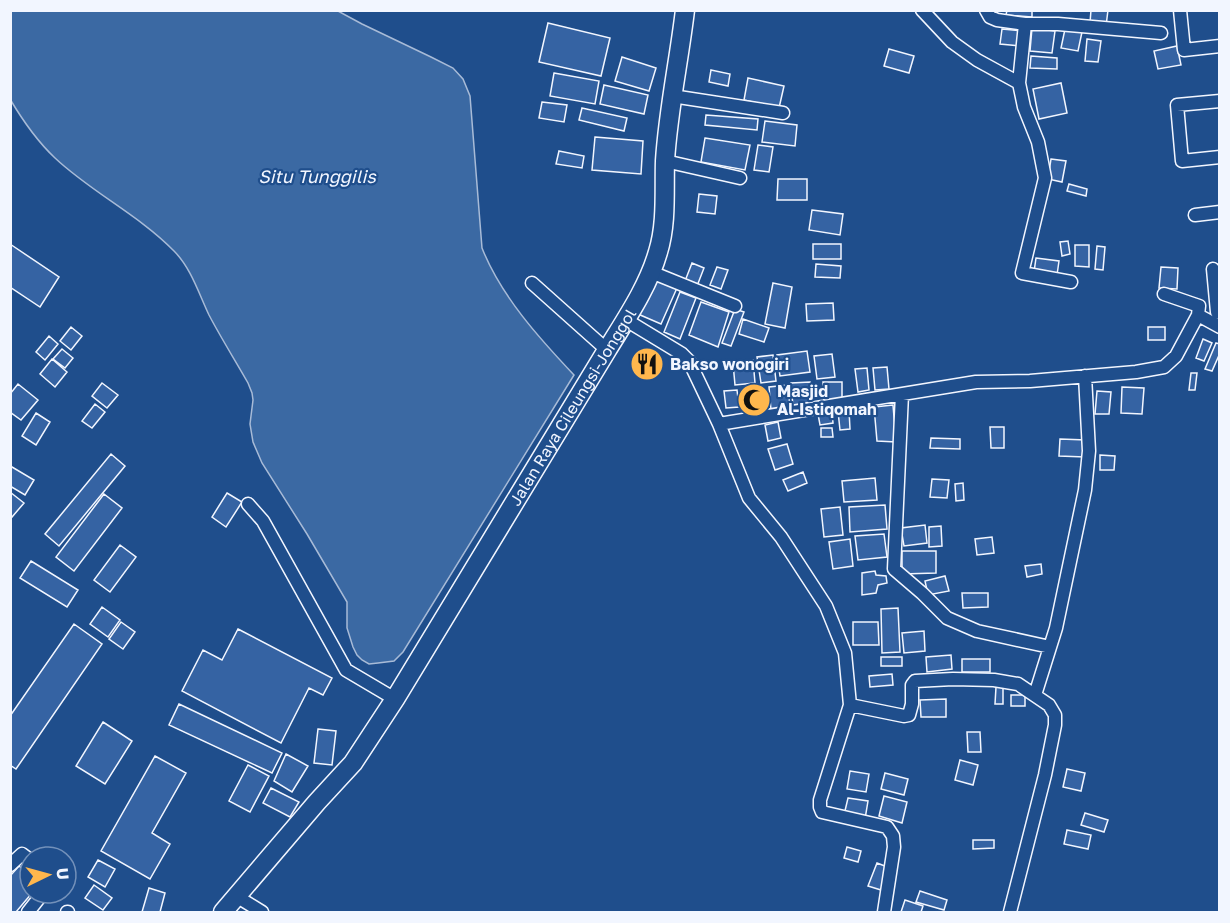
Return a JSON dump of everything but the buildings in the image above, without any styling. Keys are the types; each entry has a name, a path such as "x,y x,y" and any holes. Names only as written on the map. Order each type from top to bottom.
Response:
{"main road":[{"name":"Jalan Raya Cileungsi-Jonggol","path":"223,912 317,802 353,764 626,320 651,272 662,232 666,189 665,161 685,10"}],"street":[{"path":"922,10 952,42 977,60 1019,83"},
{"path":"986,10 990,16 998,20 1025,24 1059,24 1161,33"},
{"path":"1180,10 1184,50 1220,46"},
{"path":"1025,24 1019,83 1024,107 1038,142 1045,178 1022,273 1071,282"},
{"path":"672,96 783,113"},
{"path":"1220,101 1177,105 1182,161 1220,158"},
{"path":"665,161 740,178"},
{"path":"1195,214 1220,212"},
{"path":"1212,269 1217,312 1220,313"},
{"path":"651,272 735,306"},
{"path":"532,283 607,350"},
{"path":"719,424 976,382 1030,381 1136,372 1164,367 1176,356 1198,315 1199,306 1164,294"},
{"path":"1198,315 1220,327"},
{"path":"626,320 682,354 689,361 719,424 749,498 781,537 826,606 845,653 850,705 820,800 820,807 822,812 887,827 893,836 894,847 884,912"},
{"path":"1035,695 1056,628 1086,490 1089,451 1084,376"},
{"path":"902,394 894,569 947,618 977,631 1050,647"},
{"path":"248,504 263,520 346,670 394,699"},
{"path":"850,705 904,716 909,715 912,704 912,685 915,681 994,680 1018,684 1048,705 1055,714 1045,775 1010,912"},
{"path":"236,896 262,912"}],"water":[{"name":"Situ Tunggilis","path":"10,11 338,11 453,68 463,79 470,96 482,248 510,300 574,375 403,652 394,661 369,664 357,655 347,628 347,602 262,463 253,442 250,424 252,393 209,315 185,265 174,251 146,226 84,182 55,158 42,145 10,99"}],"place":[{"name":"Bakso wonogiri","path":"647,364"},
{"name":"Masjid Al-Istiqomah","path":"754,400"}]}
